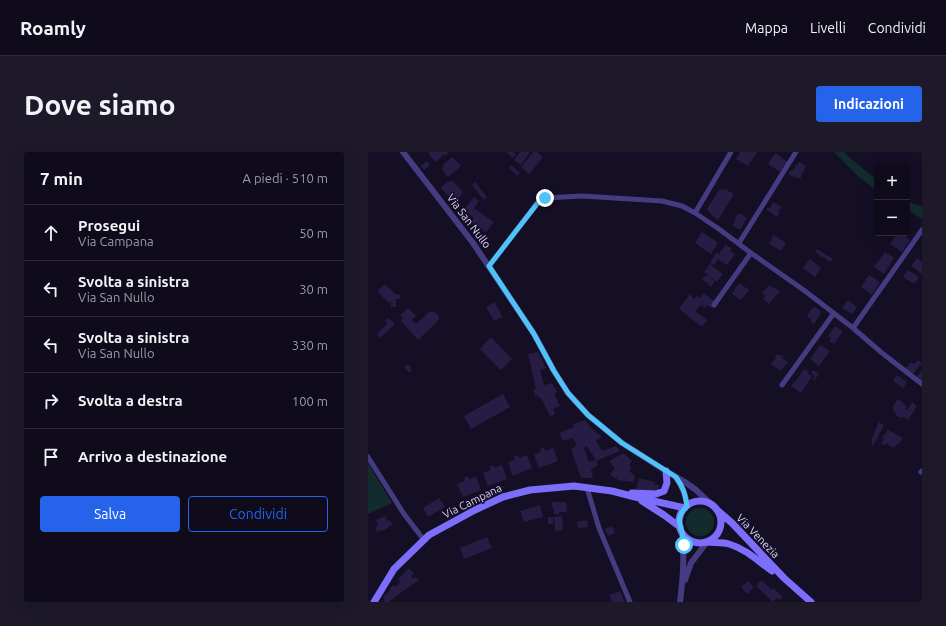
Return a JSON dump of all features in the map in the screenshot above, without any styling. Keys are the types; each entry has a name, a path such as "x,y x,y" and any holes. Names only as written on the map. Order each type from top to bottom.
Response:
{"main road":[{"path":"612,491 656,494 664,491 666,487 666,471"},
{"name":"Via Campana","path":"374,602 394,568 429,535 475,510 503,497 530,490 574,486 612,491 686,507 697,501 708,502 714,507"},
{"name":"Via Campana","path":"635,497 664,515 693,542 707,542"},
{"path":"681,530 679,522 680,516 686,507"},
{"path":"707,542 716,535 721,525 721,519 714,507"},
{"name":"Via Venezia","path":"714,507 732,523 784,578 811,602"},
{"name":"Via Venezia","path":"707,542 728,544 742,549 784,578"}],"street":[{"name":"Via San Nullo","path":"403,152 489,266 534,334 568,393 588,415 622,443 686,482 714,507"},
{"path":"695,213 731,152"},
{"path":"739,244 796,152"},
{"path":"489,266 537,204 545,198 582,196 662,201 682,206 695,213 805,291 922,384"},
{"path":"853,328 922,230"},
{"path":"714,306 751,253"},
{"path":"782,386 834,313"},
{"path":"368,457 404,514 424,540"},
{"name":"Via San Nullo","path":"676,477 686,495 686,507"},
{"path":"587,488 598,528 630,602"},
{"path":"680,602 683,585 684,557 681,530"},
{"path":"683,585 691,563 707,542"}],"green space":[{"path":"834,152 844,152 874,178 874,189 859,177"},
{"path":"910,202 922,207 922,219 910,211"},
{"path":"368,463 392,503 368,514"},
{"path":"700,508 706,509 710,512 713,516 713,528 710,532 706,535 700,536 694,535 690,532 687,528 686,522 687,516 690,512 694,509"}],"building":[{"path":"428,152 449,152 445,156 444,154 436,162"},
{"path":"506,152 514,152 516,154 513,158"},
{"path":"520,152 530,152 521,165 514,160"},
{"path":"533,152 537,152 543,157 529,174 521,167"},
{"path":"740,152 757,152 748,166 736,159"},
{"path":"775,153 788,162 780,172 768,164"},
{"path":"452,157 461,166 448,177 442,170 444,164"},
{"path":"426,161 430,165 424,170 421,166"},
{"path":"800,162 806,166 800,179 789,175 789,171 792,171"},
{"path":"511,165 520,173 518,176 509,168"},
{"path":"452,180 463,192 455,203 441,188 448,181 449,182"},
{"path":"475,182 487,197 484,200 472,185"},
{"path":"722,189 734,194 718,220 710,214 711,213 707,209 719,190"},
{"path":"474,197 479,201 474,208 494,222 486,232 471,222 474,218 464,210"},
{"path":"773,202 782,207 778,212 780,213 777,217 767,210"},
{"path":"738,213 747,218 740,230 733,226"},
{"path":"702,232 718,243 711,254 695,243"},
{"path":"774,235 786,243 781,251 769,244"},
{"path":"896,236 904,236 910,240 902,252 890,244"},
{"path":"725,245 732,248 730,251 735,254 727,265 718,259 714,265 710,263 716,253 719,254"},
{"path":"817,249 833,259 830,262 823,258 815,252"},
{"path":"885,252 894,258 884,274 874,267"},
{"path":"917,258 922,262 922,274 911,266"},
{"path":"810,259 821,268 815,277 803,268"},
{"path":"710,264 723,274 717,282 704,272"},
{"path":"908,270 919,277 914,284 903,277"},
{"path":"707,275 715,281 711,287 702,280 704,276 705,277"},
{"path":"869,275 880,282 872,295 861,287"},
{"path":"739,283 749,290 741,300 732,294"},
{"path":"385,284 395,294 400,295 400,299 396,299 396,307 391,307 391,301 389,303 377,291"},
{"path":"769,285 780,291 769,304 763,299 766,296 762,293"},
{"path":"704,293 715,302 711,308 708,305 705,308 701,305 695,311 707,320 702,327 679,309 690,294 694,299 697,296 700,298"},
{"path":"848,300 857,307 852,314 842,308"},
{"path":"495,302 502,317 494,321 486,307"},
{"path":"813,307 821,311 814,324 810,322 812,320 807,316"},
{"path":"408,308 416,316 411,320 416,324 429,312 435,312 439,318 438,321 418,340 400,320 403,318 400,315"},
{"path":"389,318 395,324 380,338 377,334 387,324 385,321"},
{"path":"835,326 843,331 834,344 829,341 831,338 828,336"},
{"path":"491,337 512,359 501,370 480,349"},
{"path":"820,345 830,351 819,366 810,359"},
{"path":"538,352 546,368 540,370 544,385 552,383 557,392 554,394 560,406 553,409 555,414 550,416 541,398 539,398 538,395 535,396 533,389 536,389 528,354"},
{"path":"778,354 783,356 782,358 788,362 781,371 771,364"},
{"path":"918,360 922,363 912,375 905,369 911,362 914,364"},
{"path":"408,364 412,370 409,373 404,367"},
{"path":"804,369 812,376 801,393 791,386"},
{"path":"813,370 819,374 814,381 813,379 815,376 811,373"},
{"path":"922,371 922,382 916,377"},
{"path":"897,375 907,382 903,388 893,381"},
{"path":"503,394 510,407 471,429 464,416"},
{"path":"898,399 907,406 905,409 907,410 912,402 917,406 908,420 896,415 893,411 894,409 892,408"},
{"path":"585,420 590,427 602,437 596,440 602,451 616,446 620,451 596,461 598,465 591,470 593,478 581,478 571,449 577,446 573,438 563,441 559,433 574,427 573,424","holes":["587,446 596,460 589,462 584,448"]},
{"path":"879,422 884,425 873,446 872,438"},
{"path":"888,430 903,438 894,448 886,443 885,446 881,443 884,439 882,438"},
{"path":"544,447 545,451 553,448 558,461 539,468 534,455 541,452 540,449"},
{"path":"624,453 632,461 629,465 632,468 629,471 635,476 633,482 617,480 617,478 614,478 610,474 615,469 609,461"},
{"path":"518,455 519,458 527,455 532,468 513,476 508,462 515,460 514,456"},
{"path":"493,465 494,468 502,465 507,479 488,486 483,473 491,470 489,467"},
{"path":"468,476 469,479 476,477 481,490 463,497 457,484 465,481 464,478"},
{"path":"639,478 655,482 654,484 659,485 657,492 651,493 636,489"},
{"path":"439,498 445,507 428,517 423,508"},
{"path":"552,502 566,502 567,512 559,512 559,514 554,514"},
{"path":"540,505 543,517 524,522 520,511"},
{"path":"385,516 387,521 390,520 393,525 377,532 375,526 378,525 376,520"},
{"path":"562,516 563,530 555,531 554,517"},
{"path":"548,517 553,517 553,524 548,524"},
{"path":"587,520 588,527 578,528 577,522"},
{"path":"612,526 615,533 608,536 605,529"},
{"path":"487,537 492,548 464,559 460,548"},
{"path":"409,568 414,573 411,576 414,579 416,577 419,580 389,602 383,602 385,600 383,597 390,590 390,588 394,585 395,587 400,582 398,579"},
{"path":"761,580 783,597 780,600 777,598 773,602 756,586"},
{"path":"748,581 754,587 747,594 741,587"},
{"path":"620,591 625,602 612,602 609,595"}],"route":[{"path":"545,198 540,200 489,266 534,334 568,393 588,415 622,443 676,477 681,484 686,495 687,506 680,516 679,522 684,545"}]}
